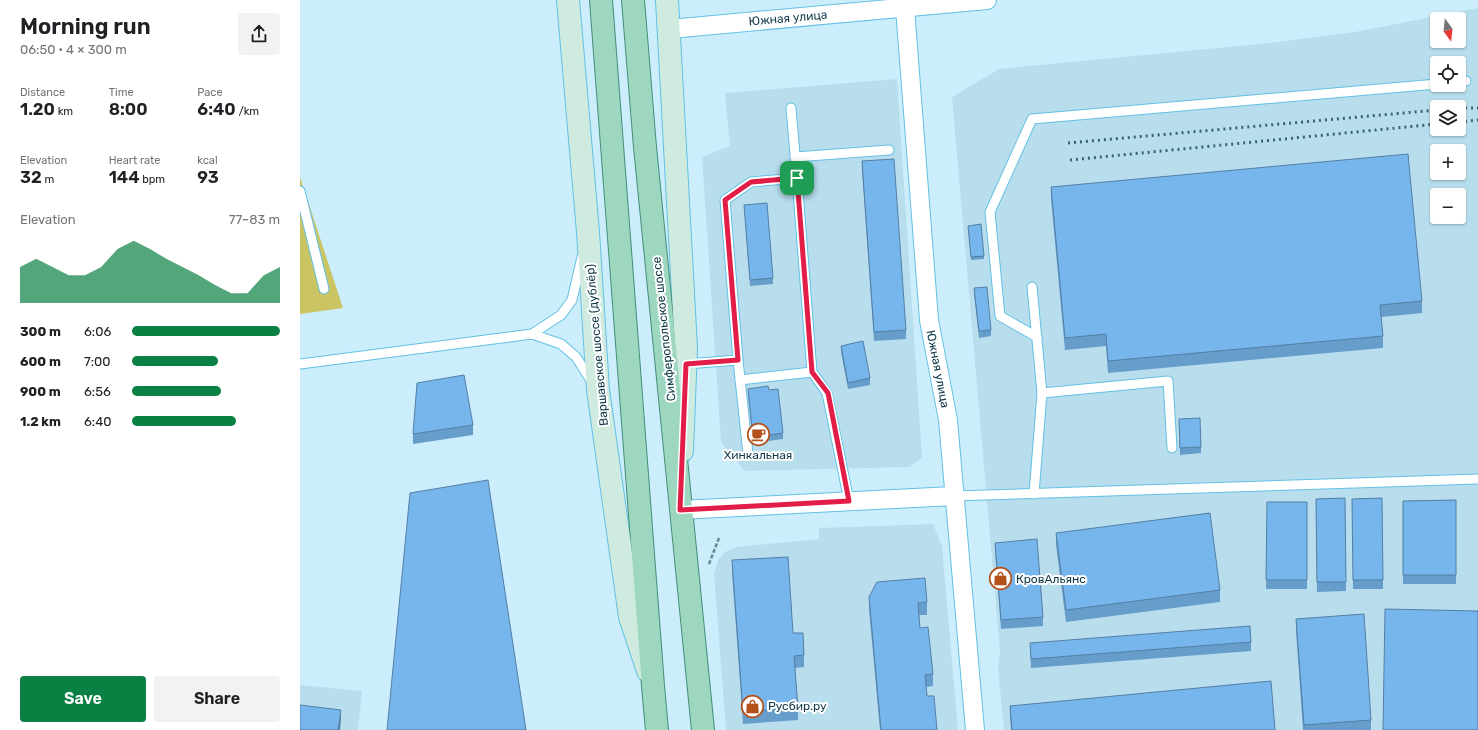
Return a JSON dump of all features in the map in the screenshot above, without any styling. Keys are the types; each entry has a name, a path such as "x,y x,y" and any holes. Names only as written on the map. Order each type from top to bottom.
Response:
{"main road":[{"name":"Варшавское шоссе (дублёр)","path":"568,0 588,232 598,390 630,617 653,686"},
{"path":"601,0 657,730"},
{"name":"Симферопольское шоссе","path":"633,0 645,147 703,730"},
{"path":"667,0 670,29 686,348 680,503"}],"street":[{"name":"Южная улица","path":"670,29 987,0"},
{"name":"Южная улица","path":"905,8 929,320 948,420 953,496 974,730"},
{"path":"680,503 849,501 953,496"}],"lane":[{"path":"1037,337 1000,316 990,212 1032,119 1430,85"},
{"path":"791,108 812,372 828,393 849,501"},
{"path":"795,156 889,150"},
{"path":"748,454 738,360 725,200 751,182 797,178"},
{"path":"300,191 324,289"},
{"path":"300,364 532,334 561,315 572,300 588,232"},
{"path":"1032,287 1042,392 1034,494"},
{"path":"532,334 561,344 576,357 598,390"},
{"path":"686,364 738,360"},
{"path":"740,380 812,372"},
{"path":"1042,392 1168,381 1172,448"},
{"path":"953,496 1478,479"}],"shaded area":[{"path":"1478,8 1478,730 1004,730 998,669 1000,651 952,97 999,69 1270,43 1355,32 1430,17 1430,48 1466,48 1466,12 1458,12"},
{"path":"897,79 922,458 909,467 745,471 721,442 702,157 730,146 725,93"},
{"path":"300,177 343,308 300,314"},
{"path":"933,524 942,546 958,730 726,730 714,574 718,560 725,552 736,547 819,539 819,528"},
{"path":"300,685 362,691 358,730 300,730"}],"building":[{"path":"1408,154 1422,301 1380,305 1383,336 1108,361 1106,334 1065,338 1051,187"},
{"path":"894,159 906,330 874,332 862,161"},
{"path":"767,203 773,278 750,280 744,205"},
{"path":"981,224 984,256 971,257 968,226"},
{"path":"987,287 991,330 979,331 974,288"},
{"path":"863,341 870,378 848,383 841,346"},
{"path":"464,375 473,425 413,434 417,383"},
{"path":"768,386 769,390 778,389 783,433 753,437 748,389"},
{"path":"1200,418 1201,447 1180,448 1179,419"},
{"path":"488,480 526,730 387,730 410,493"},
{"path":"1345,498 1346,582 1317,582 1316,499"},
{"path":"1382,498 1383,580 1353,580 1352,499"},
{"path":"1456,500 1456,575 1403,575 1403,501"},
{"path":"1267,502 1307,502 1307,580 1266,580"},
{"path":"1210,513 1220,590 1066,610 1056,533"},
{"path":"1037,539 1043,617 1001,620 995,543"},
{"path":"788,557 793,633 803,633 804,655 794,656 798,708 743,712 732,560"},
{"path":"925,578 927,602 918,603 920,628 928,627 933,674 925,675 927,696 934,696 937,730 881,730 869,597 877,582"},
{"path":"1385,609 1478,611 1478,730 1383,730"},
{"path":"1364,614 1371,720 1304,725 1296,619"},
{"path":"1250,626 1251,642 1031,659 1030,643"},
{"path":"1271,681 1275,730 1012,730 1010,706"},
{"path":"300,705 341,710 338,730 300,730"}],"railway":[{"path":"1466,108 1478,108"},
{"path":"1068,143 1430,111"},
{"path":"1466,121 1478,120"},
{"path":"1070,160 1430,125"}],"place":[{"name":"Хинкальная","path":"758,434"},
{"name":"КровАльянс","path":"1000,579"},
{"name":"Русбир.ру","path":"753,706"}],"route":[{"path":"797,178 812,372 828,393 849,501 680,510 686,364 738,360 725,200 751,182 797,178"}]}
